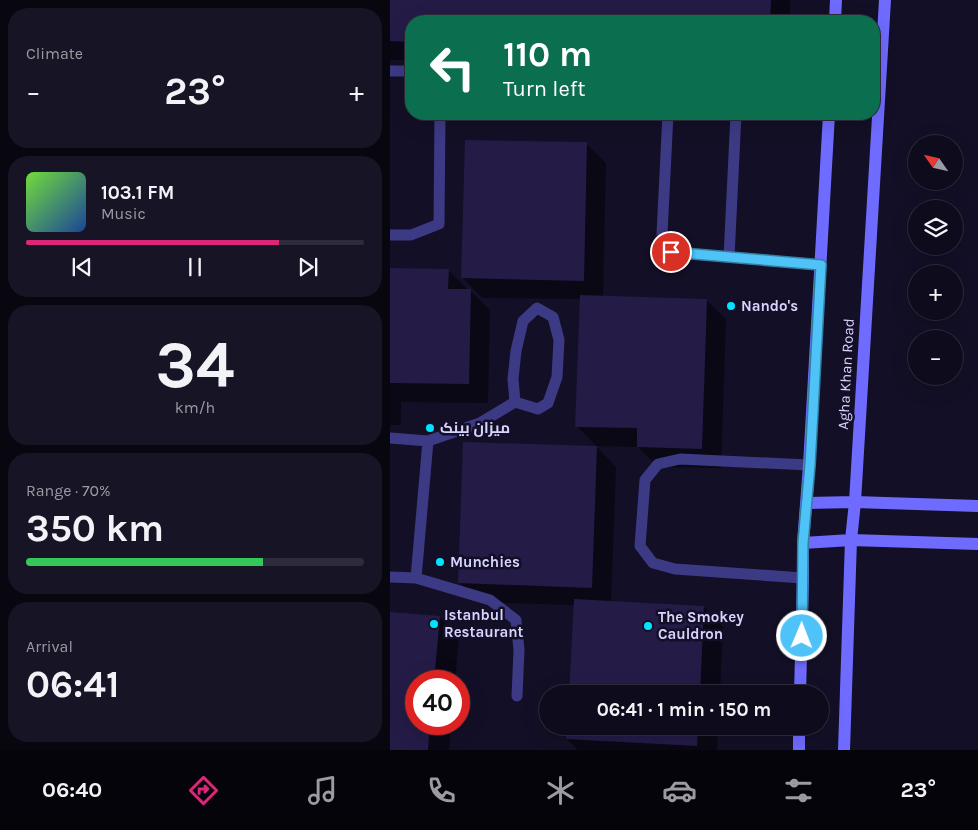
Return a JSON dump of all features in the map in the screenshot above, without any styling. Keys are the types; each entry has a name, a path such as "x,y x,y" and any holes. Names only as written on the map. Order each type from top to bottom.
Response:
{"street":[{"path":"835,15 836,0"},
{"name":"Agha Khan Road","path":"880,84 885,0"},
{"name":"Agha Khan Road","path":"800,685 803,543 810,465 829,120"},
{"name":"Agha Khan Road","path":"844,750 851,540 855,502 878,120"},
{"path":"806,503 855,502 978,506"},
{"path":"803,543 851,540 978,544"},
{"path":"798,750 799,735"}],"lane":[{"path":"390,70 405,71"},
{"path":"390,235 411,235 439,224 440,120"},
{"path":"668,120 662,234 671,252 821,265"},
{"path":"729,257 736,120"},
{"path":"390,438 428,441 480,423 515,402 538,409 548,403 558,377 559,340 553,317 537,308 523,321 517,344 513,379 515,402"},
{"path":"416,578 428,441"},
{"path":"803,578 675,569 653,563 640,546 645,480 658,464 680,459 810,465"},
{"path":"390,577 416,578 490,600 516,620 519,650 517,696"}],"building":[{"path":"390,0 771,0 770,15 405,15 405,42 390,41"},
{"path":"465,140 587,142 584,281 461,278"},
{"path":"390,268 449,269 448,289 471,289 469,384 390,383"},
{"path":"580,295 707,299 702,449 637,447 637,428 575,427"},
{"path":"463,442 597,446 592,588 458,583"},
{"path":"574,599 704,606 700,685 569,685"},
{"path":"390,612 440,616 435,670 405,670 405,735 429,735 428,750 390,750"},
{"path":"566,735 698,735 697,746 566,739"}],"place":[{"name":"Nando's","path":"731,306"},
{"name":"میزان بینک","path":"430,428"},
{"name":"Munchies","path":"440,562"},
{"name":"Istanbul Restaurant","path":"434,624"},
{"name":"The Smokey Cauldron","path":"648,626"}],"route":[{"path":"671,252 821,265 810,465 803,543 802,636"}]}
